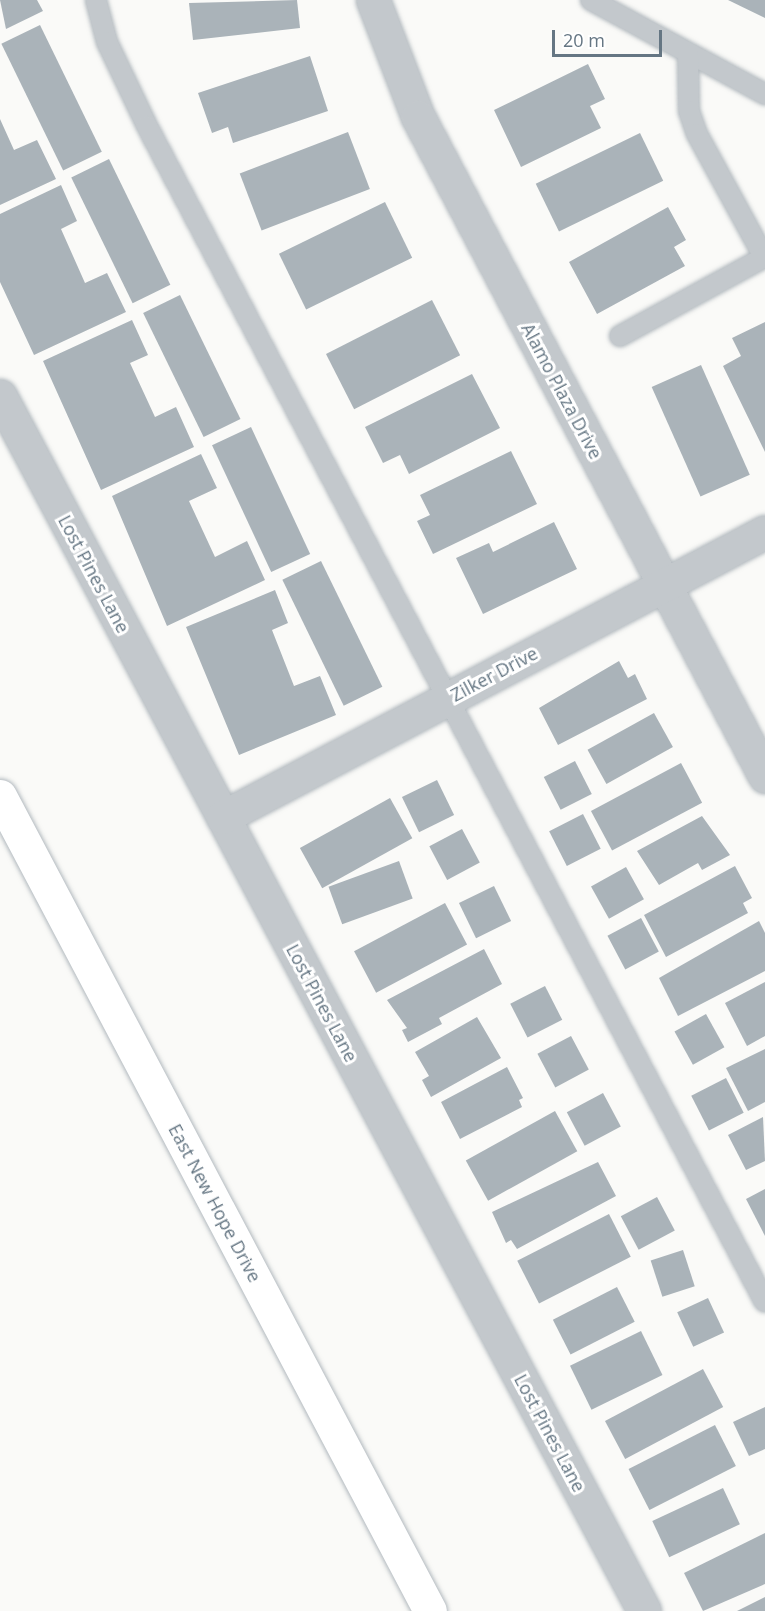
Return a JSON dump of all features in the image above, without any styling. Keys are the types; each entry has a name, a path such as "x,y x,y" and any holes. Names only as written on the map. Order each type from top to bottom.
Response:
{"main road":[{"name":"East New Hope Drive","path":"0,796 430,1611"}],"street":[{"name":"Alamo Plaza Drive","path":"373,0 418,117 765,776"},
{"name":"Lost Pines Lane","path":"0,396 644,1611"},
{"name":"Zilker Drive","path":"223,817 765,532"}],"lane":[{"path":"96,0 107,42 147,126 765,1302"},
{"path":"591,0 688,55 765,94"},
{"path":"620,336 765,257 698,134 689,111 688,55"}],"building":[{"path":"0,0 37,0 43,11 6,29"},
{"path":"297,0 300,28 193,40 189,3"},
{"path":"728,0 765,0 765,18"},
{"path":"40,25 102,152 63,171 1,44"},
{"path":"310,56 328,111 233,143 228,127 212,133 198,93"},
{"path":"588,64 605,99 590,106 601,128 521,167 494,110"},
{"path":"0,119 14,150 37,140 56,179 0,205"},
{"path":"348,132 370,189 262,231 240,174"},
{"path":"640,133 663,181 559,231 536,184"},
{"path":"109,159 170,285 133,303 71,177"},
{"path":"61,185 77,221 61,229 85,283 107,273 126,312 34,355 0,282 0,214"},
{"path":"385,202 412,258 306,309 279,254"},
{"path":"668,207 686,240 674,247 685,266 597,314 569,262"},
{"path":"180,295 240,419 204,437 143,313"},
{"path":"432,300 460,355 354,409 326,354"},
{"path":"132,320 148,355 130,363 155,417 176,407 194,447 101,490 43,361"},
{"path":"765,322 765,452 723,366 741,356 732,338"},
{"path":"701,365 750,475 700,497 652,387"},
{"path":"472,374 500,428 409,474 400,455 383,463 365,427"},
{"path":"251,427 310,554 271,572 212,445"},
{"path":"511,451 537,504 433,554 417,521 430,515 420,495"},
{"path":"201,454 217,488 189,501 215,557 247,541 265,580 167,626 112,496"},
{"path":"554,522 577,569 483,614 456,558 489,543 493,552"},
{"path":"321,561 382,687 344,706 282,580"},
{"path":"275,590 288,623 272,630 294,686 320,676 336,715 239,755 186,627"},
{"path":"619,661 628,678 635,674 647,699 558,745 539,708"},
{"path":"654,713 673,747 606,784 588,750"},
{"path":"575,761 592,794 561,810 544,777"},
{"path":"681,763 702,803 612,851 591,811"},
{"path":"437,780 454,815 419,832 402,797"},
{"path":"390,798 412,838 322,888 300,848"},
{"path":"583,814 601,849 567,866 549,831"},
{"path":"702,816 730,855 702,870 698,863 659,885 637,851"},
{"path":"462,829 480,863 447,880 429,846"},
{"path":"399,861 413,899 342,924 329,887"},
{"path":"735,866 752,898 743,903 748,913 666,957 644,915"},
{"path":"626,867 644,899 609,919 591,886"},
{"path":"494,886 511,921 476,938 459,903"},
{"path":"445,903 467,944 376,993 354,951"},
{"path":"641,918 659,952 625,969 607,936"},
{"path":"759,921 765,933 765,971 678,1016 659,978"},
{"path":"484,949 502,984 439,1018 442,1024 408,1042 402,1030 407,1028 387,1000"},
{"path":"765,982 765,1036 747,1046 725,1003"},
{"path":"545,986 562,1020 528,1038 510,1004"},
{"path":"706,1014 724,1047 693,1065 675,1031"},
{"path":"477,1017 501,1058 431,1097 422,1080 429,1076 415,1052"},
{"path":"571,1036 589,1070 555,1087 537,1054"},
{"path":"765,1049 765,1102 748,1111 726,1068"},
{"path":"507,1067 523,1098 519,1100 522,1107 460,1139 441,1102"},
{"path":"726,1078 744,1113 709,1130 691,1096"},
{"path":"603,1093 621,1127 585,1146 567,1112"},
{"path":"555,1111 577,1151 488,1201 466,1160"},
{"path":"763,1117 765,1161 746,1170 728,1135"},
{"path":"598,1162 616,1196 517,1249 511,1240 506,1243 492,1212"},
{"path":"765,1189 765,1236 746,1199"},
{"path":"657,1197 675,1231 639,1250 621,1216"},
{"path":"609,1214 631,1257 539,1304 517,1261"},
{"path":"683,1250 695,1286 662,1297 651,1261"},
{"path":"617,1287 635,1322 571,1354 553,1320"},
{"path":"708,1298 724,1332 693,1347 677,1312"},
{"path":"641,1331 662,1375 591,1410 570,1366"},
{"path":"703,1369 723,1407 625,1459 605,1421"},
{"path":"765,1407 765,1449 749,1456 733,1422"},
{"path":"715,1425 736,1466 649,1510 629,1469"},
{"path":"723,1488 740,1524 669,1557 652,1521"},
{"path":"765,1533 765,1584 703,1611 684,1573"},
{"path":"765,1597 765,1611 737,1611"}]}
